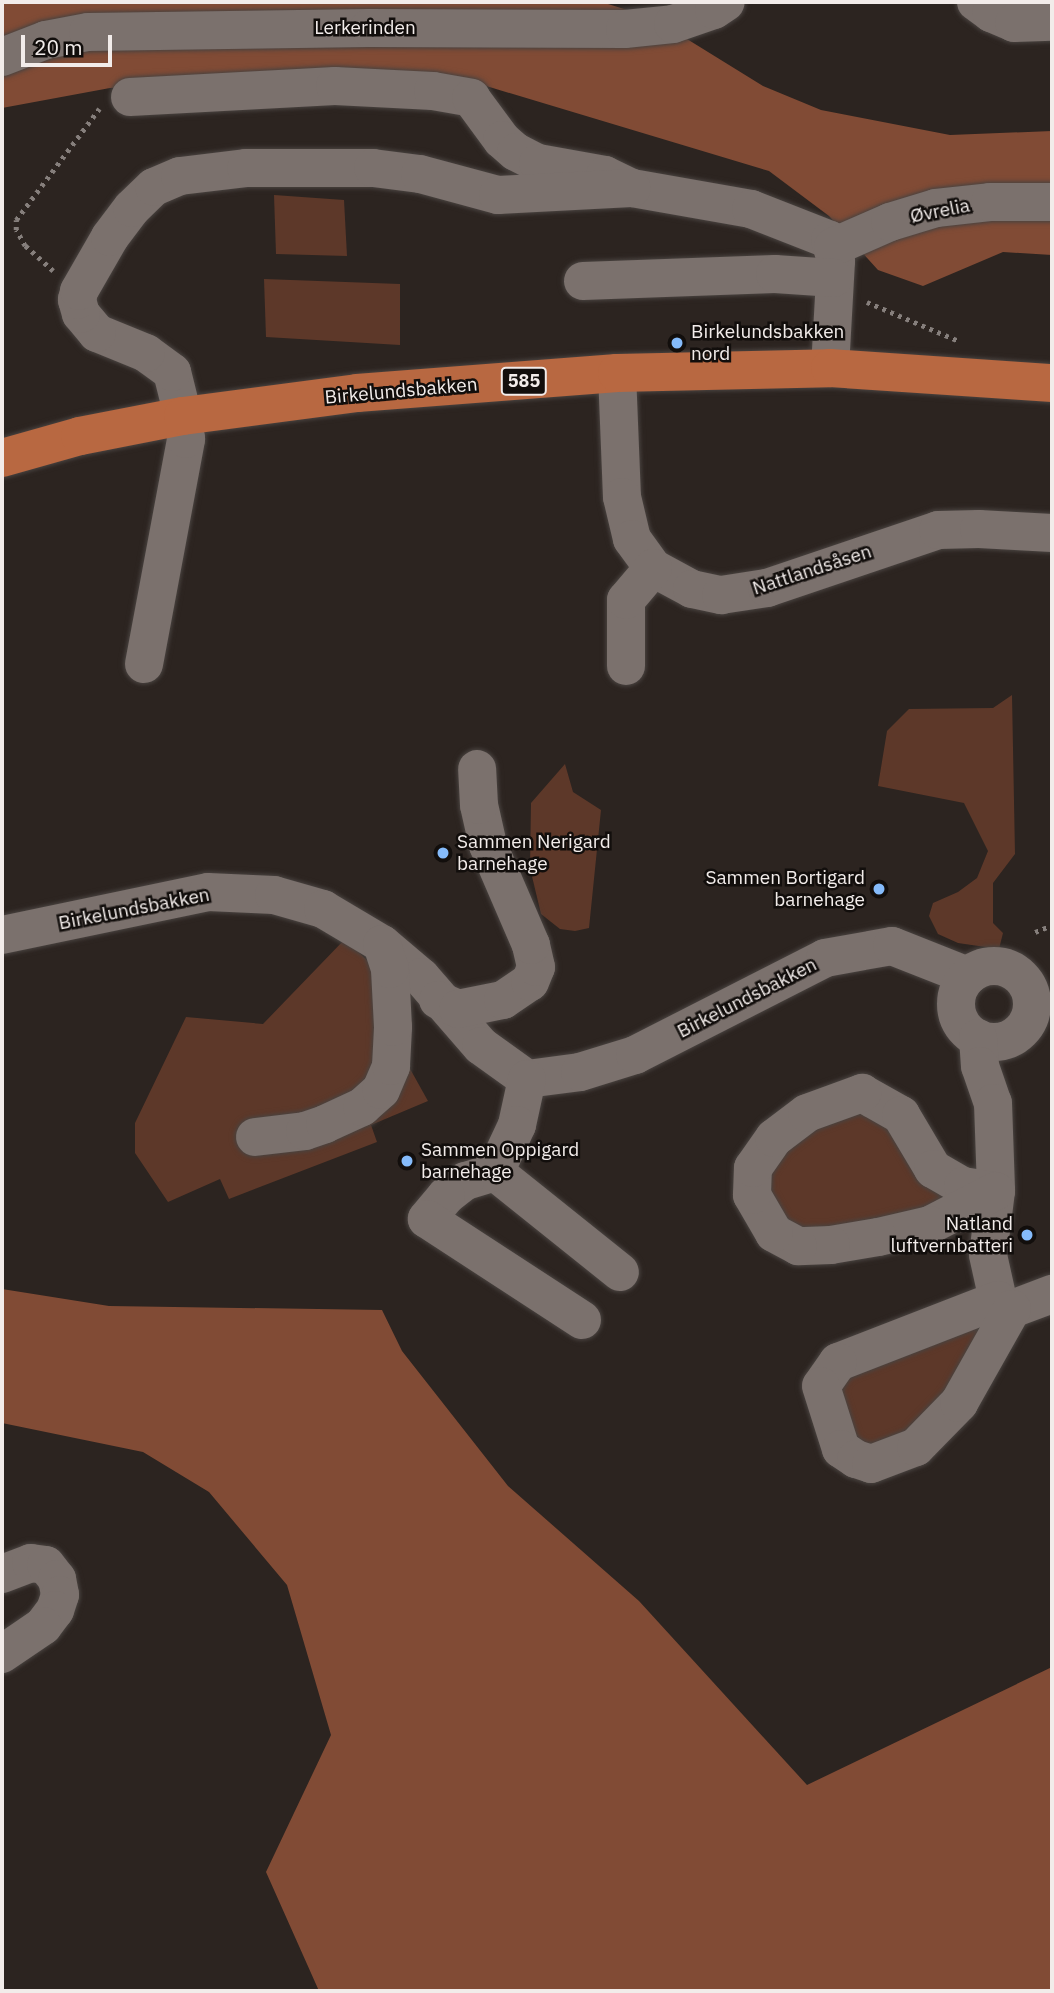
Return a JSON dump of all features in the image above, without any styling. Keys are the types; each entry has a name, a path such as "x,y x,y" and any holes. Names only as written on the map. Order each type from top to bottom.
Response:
{"main road":[{"name":"Birkelundsbakken","path":"2,458 80,436 183,416 357,393 617,373 830,368 1052,383"}],"street":[{"name":"Lerkerinden","path":"2,57 46,40 88,32 369,28 625,29 673,24 714,10 726,2"},
{"path":"976,2 1014,23 1029,25 1052,22"},
{"path":"131,97 335,86 455,94 471,98 502,140 516,152 538,163 605,175 632,188"},
{"path":"144,664 186,439 183,416 172,372 146,353 97,333 80,314 79,291 132,208 154,187 180,176 246,168 331,166 420,174 498,195 632,188 751,209 819,234 834,271 830,368"},
{"name":"Øvrelia","path":"834,271 879,227 936,208 990,202 1052,202"},
{"path":"583,281 834,271"},
{"name":"Nattlandsåsen","path":"617,373 622,497 632,539 653,568 692,589 721,595 767,588 938,530 1052,533"},
{"path":"626,666 626,600 653,568"},
{"path":"438,1000 458,1009 503,1000 530,982 536,967 531,945 488,845 480,805 477,769"},
{"name":"Birkelundsbakken","path":"2,935 208,892 274,895 323,909 382,944 421,977 438,1000 481,1046 527,1079 580,1072 635,1055 825,958 892,946 968,976"},
{"path":"255,1137 305,1130 325,1124 362,1107 381,1090 391,1066 393,1027 390,969 382,944"},
{"path":"988,966 999,966 1039,977 1032,1007 1023,1029 1002,1041 978,1038 961,1021 957,1010 961,986 968,976 988,966"},
{"path":"978,1038 980,1066 993,1103 996,1191 988,1255 1005,1304 960,1403 916,1447 871,1464 856,1459 841,1449 821,1386 838,1362 1005,1304 1052,1294"},
{"path":"527,1079 517,1125 495,1172 465,1181 446,1196 427,1219 582,1320"},
{"path":"862,1093 901,1115 933,1169 963,1186 996,1191 930,1225 831,1245 799,1246 774,1233 752,1195 753,1168 774,1138 807,1113 862,1093"},
{"path":"495,1172 620,1272"},
{"path":"2,1574 31,1563 46,1565 57,1579 60,1595 55,1610 43,1626 2,1654"}],"path":[{"path":"79,291 25,246 16,230 16,220 94,112 105,105 131,97"},
{"path":"834,271 966,345"},
{"path":"1035,932 1052,925"}],"shaded area":[{"path":"2,2 608,4 653,18 763,86 821,110 950,135 1052,131 1052,255 1003,252 923,286 878,270 829,216 769,171 473,82 215,83 110,88 2,108"},
{"path":"274,195 344,200 347,256 276,254"},
{"path":"264,279 400,284 400,345 266,337"},
{"path":"1012,695 1015,854 993,883 993,923 1003,933 999,949 958,943 938,934 929,916 933,903 958,892 977,878 988,851 964,803 878,786 887,731 909,709 993,708"},
{"path":"565,764 573,792 601,810 589,928 575,931 560,929 541,914 530,868 531,803"},
{"path":"345,939 375,968 404,1058 428,1101 371,1125 377,1142 229,1199 220,1179 168,1202 135,1153 135,1123 186,1017 263,1024"},
{"path":"858,1103 969,1198 864,1232 778,1226 767,1170 789,1139"},
{"path":"2,1289 109,1306 382,1310 402,1351 508,1486 639,1601 807,1785 1052,1667 1052,1991 319,1991 266,1872 331,1735 287,1585 209,1492 143,1452 2,1423"},
{"path":"995,1323 941,1408 866,1456 832,1390 850,1369 943,1332"}],"place":[{"name":"Birkelundsbakken nord","path":"677,343"},
{"name":"Sammen Nerigard barnehage","path":"443,853"},
{"name":"Sammen Bortigard barnehage","path":"879,889"},
{"name":"Sammen Oppigard barnehage","path":"407,1161"},
{"name":"Natland luftvernbatteri","path":"1027,1235"}]}
